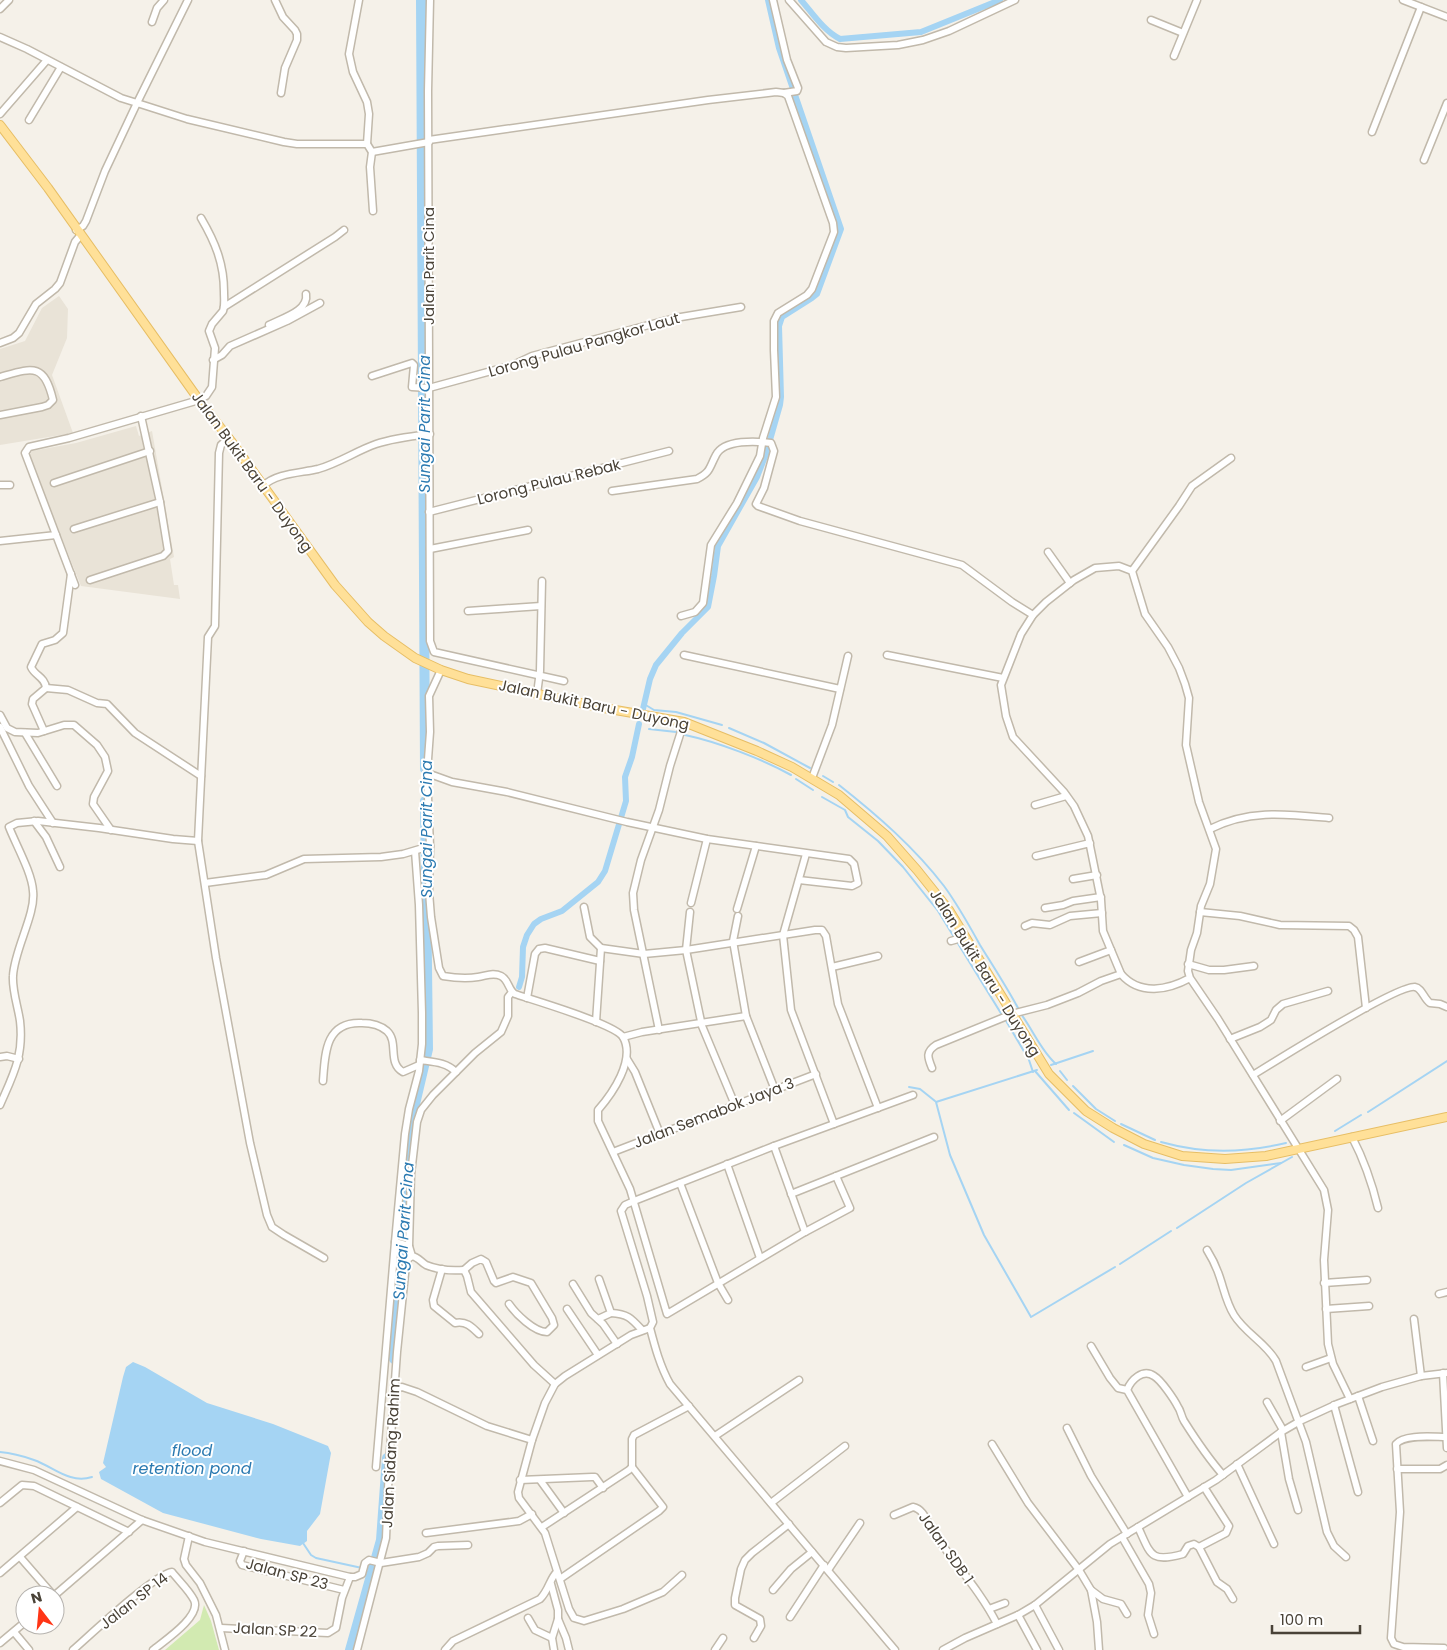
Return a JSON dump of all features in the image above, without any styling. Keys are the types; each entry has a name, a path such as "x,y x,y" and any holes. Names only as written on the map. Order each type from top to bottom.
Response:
{"main road":[{"name":"Jalan Bukit Baru - Duyong","path":"0,125 48,188 78,233 166,352 198,400 229,438 352,606 384,636 416,658 438,669 468,679 684,722 757,751 812,778 839,795 887,836 918,870 949,910 958,939 1012,1014 1049,1074 1086,1111 1144,1144 1182,1156 1225,1159 1266,1156 1447,1117"}],"street":[{"path":"0,9 9,0"},
{"path":"152,22 157,8 164,0"},
{"path":"0,343 13,338 19,333 36,304 55,289 64,276 78,233 86,221 105,171 188,0"},
{"path":"275,0 283,17 296,30 297,34 297,40 284,68 281,93"},
{"path":"359,0 349,54 353,72 367,102 369,114 368,144 372,152 370,167 373,211"},
{"name":"Jalan Parit Cina","path":"430,0 425,388 428,434 430,642 434,652 540,677"},
{"path":"372,152 428,141 708,100 797,91 798,88 786,60 773,0"},
{"path":"789,0 826,42 837,47 846,48 923,40 949,31 1015,0"},
{"path":"1174,56 1197,0"},
{"path":"1403,0 1447,17"},
{"path":"1372,132 1421,7"},
{"path":"1151,20 1183,33"},
{"path":"0,37 121,98 204,124 298,144 368,144"},
{"path":"0,114 47,60"},
{"path":"29,120 61,67"},
{"path":"681,616 696,612 703,603 711,544 737,503 752,475 766,442 776,396 774,321 778,313 807,295 812,289 834,232 833,223 786,93"},
{"path":"1424,160 1447,103"},
{"path":"75,585 25,457 26,449 198,400 210,392 215,352 209,327 221,315 224,307 223,268 218,251 201,218"},
{"path":"224,307 344,230"},
{"path":"215,352 222,346 299,310 306,304 306,294"},
{"path":"213,360 222,355 230,346 287,321 320,303"},
{"name":"Lorong Pulau Pangkor Laut","path":"425,388 513,365 532,356 675,318 741,307"},
{"path":"372,376 412,363 414,365 412,387 425,388"},
{"path":"0,377 26,370 37,371 46,379 52,400 51,403 42,407 0,415"},
{"path":"90,580 166,554 168,546 142,416"},
{"path":"263,486 271,480 343,460 376,444 428,434"},
{"path":"229,438 221,445 219,453 215,626 208,637 198,841 218,968 250,1143 266,1215 272,1227 324,1258"},
{"path":"612,491 697,479 706,474 713,465 716,454 720,450 745,442 766,442 774,451 764,488 757,500 756,504 758,506 800,521 962,565 1033,615"},
{"path":"54,483 150,451"},
{"name":"Lorong Pulau Rebak","path":"429,512 669,451"},
{"path":"1132,571 1192,486 1230,458"},
{"path":"0,486 10,485"},
{"path":"74,529 160,502"},
{"path":"430,549 528,530"},
{"path":"0,541 56,535"},
{"path":"1048,552 1070,583"},
{"path":"1132,571 1119,566 1105,566 1087,571 1046,602 1033,615 1021,634 1003,678 1002,692 1007,721 1013,737 1066,796 1079,816 1090,843 1097,875 1104,931 1121,974 1126,980 1134,984 1154,990 1169,987 1190,978"},
{"path":"1132,571 1148,620 1168,647 1180,668 1185,684 1188,698 1186,745 1199,802 1216,849 1210,884 1204,896 1197,933 1188,964 1190,978 1319,1182 1326,1200 1328,1210 1324,1283 1328,1344 1331,1358 1350,1399"},
{"path":"46,688 43,679 31,667 42,644 55,640 63,633 71,572"},
{"path":"537,694 540,677 542,581"},
{"path":"468,610 542,606"},
{"path":"684,655 840,689"},
{"path":"812,778 832,725 848,656"},
{"path":"887,656 1003,678"},
{"path":"438,669 429,696 430,732 427,773 429,892 439,968 443,976 455,978 499,975 507,981 512,992 596,1022 623,1037 627,1059 635,1072 660,1134"},
{"path":"540,677 564,681"},
{"path":"44,731 32,704 33,699 46,688 68,690 97,703 107,704 135,733 201,776"},
{"path":"0,715 1,726 30,786 53,823"},
{"path":"659,1030 633,902 641,860 659,810 684,722"},
{"path":"1,726 11,731 26,733 44,731 64,725 74,725 102,751 108,764 108,771 94,797 93,804 111,830"},
{"path":"26,733 57,786"},
{"path":"427,773 452,782 554,803 627,822 707,839 852,860 858,883 852,886 799,880"},
{"path":"1035,805 1066,796"},
{"path":"1210,829 1225,821 1250,815 1284,814 1329,818"},
{"path":"0,1105 19,1059 22,1041 12,977 32,907 34,890 9,827 18,823 34,821 75,824 164,838 198,841"},
{"path":"34,821 46,837 60,867"},
{"path":"691,903 707,839"},
{"path":"1036,856 1090,843"},
{"path":"205,883 266,875 304,859 381,857 429,846"},
{"path":"756,846 738,912 733,942 746,1016 775,1090"},
{"path":"376,1467 405,1134 423,1062 417,850"},
{"path":"806,854 783,935 791,1010 834,1124"},
{"path":"1073,879 1097,875"},
{"path":"1045,908 1101,897"},
{"path":"584,907 590,937 601,948 644,954 686,950 822,930 826,936 838,1004 878,1108"},
{"path":"690,912 686,950 701,1023 735,1106"},
{"path":"1200,912 1240,916 1280,925 1349,926 1358,937 1366,1008"},
{"path":"1025,926 1032,923 1050,925 1070,916 1102,914"},
{"path":"527,998 535,954 539,949 546,948 600,961"},
{"path":"596,1022 601,948"},
{"path":"1079,962 1111,950"},
{"path":"832,967 878,956"},
{"path":"1188,964 1209,970 1254,966"},
{"path":"932,1068 927,1054 932,1048 1012,1014 1047,1005 1078,993 1101,980 1121,974"},
{"path":"1252,1075 1366,1008 1410,987 1419,988 1430,1003 1447,1007"},
{"path":"1230,1039 1260,1027 1271,1020 1276,1010 1283,1004 1328,990"},
{"name":"Jalan Sidang Rahim","path":"357,1650 386,1538 394,1390 406,1264 410,1251 412,1174 417,1122 421,1110 454,1070 501,1032 508,1016 508,997 512,992"},
{"path":"623,1037 746,1016"},
{"path":"323,1081 324,1060 330,1038 334,1032 350,1024 369,1023 380,1026 387,1031 392,1038 394,1060 402,1072 408,1071 423,1062 437,1062 454,1070"},
{"path":"0,1057 7,1056 19,1059"},
{"path":"627,1059 609,1098 598,1110 598,1121 634,1201 668,1314 760,1258 850,1208 836,1176"},
{"name":"Jalan Semabok Jaya 3","path":"613,1152 816,1074"},
{"path":"1280,1121 1337,1079"},
{"path":"895,1650 675,1390 666,1376 650,1328 653,1322 648,1296 621,1211 625,1205 634,1201 727,1164 913,1095"},
{"path":"791,1194 934,1137"},
{"path":"1352,1137 1362,1155 1371,1179 1378,1208"},
{"path":"774,1146 805,1232"},
{"path":"727,1164 760,1258"},
{"path":"680,1183 718,1283 728,1300"},
{"path":"396,1242 427,1266 453,1271 464,1270 472,1263 481,1259 486,1262 496,1283 513,1277 531,1282 552,1318 554,1325 547,1332 540,1332 514,1312 508,1304"},
{"path":"1207,1250 1216,1266 1235,1318 1272,1354 1276,1361 1300,1421 1327,1532 1334,1546 1346,1557"},
{"path":"442,1269 433,1300 434,1306 455,1323 468,1324 479,1334"},
{"path":"464,1270 471,1292 534,1365 555,1384"},
{"path":"599,1279 611,1313"},
{"path":"1324,1283 1367,1280"},
{"path":"573,1284 591,1313 617,1344"},
{"path":"1439,1294 1447,1292"},
{"path":"1326,1310 1369,1306"},
{"path":"567,1309 598,1355"},
{"path":"598,1320 611,1313 624,1314 642,1330"},
{"path":"1414,1320 1421,1376"},
{"path":"650,1328 642,1330 598,1355 555,1384 545,1403 532,1440 518,1492 519,1498 542,1527 569,1609 574,1618 584,1621 623,1609 663,1592 682,1576"},
{"path":"1091,1346 1118,1388 1127,1390 1188,1497"},
{"path":"1306,1367 1331,1358"},
{"path":"1127,1390 1130,1382 1138,1376 1149,1373 1156,1376 1179,1407 1184,1421 1206,1454 1223,1475"},
{"path":"942,1650 1018,1615 1035,1605 1110,1544 1223,1475 1282,1431 1334,1405 1389,1385 1421,1376 1445,1373 1447,1448"},
{"path":"715,1436 799,1380"},
{"path":"394,1390 402,1387 417,1392 487,1426 532,1440"},
{"path":"1358,1396 1373,1441"},
{"path":"1267,1402 1282,1431 1289,1479 1298,1510"},
{"path":"1334,1405 1358,1492"},
{"path":"446,1650 453,1641 534,1603 544,1595 551,1584 554,1574 559,1575 659,1511 663,1506 632,1467 632,1439 634,1435 689,1406"},
{"path":"1067,1428 1091,1476 1125,1535 1149,1584 1151,1593 1148,1614 1154,1634"},
{"path":"1444,1648 1403,1648 1394,1644 1391,1638 1400,1512 1395,1447 1398,1441 1408,1438 1446,1437"},
{"path":"992,1444 1028,1503 1079,1570 1091,1590 1098,1622 1099,1650"},
{"path":"771,1503 845,1446"},
{"path":"0,1461 34,1470 142,1520 206,1542 355,1578 362,1574 365,1563 371,1560 380,1562 419,1557 438,1546 468,1544"},
{"path":"1237,1464 1274,1544"},
{"path":"1397,1469 1440,1469 1447,1465"},
{"path":"542,1527 632,1467"},
{"path":"520,1480 595,1477 603,1488"},
{"path":"540,1480 564,1514"},
{"path":"0,1503 17,1488 27,1484 129,1532"},
{"path":"1199,1547 1229,1530 1204,1487"},
{"path":"0,1573 78,1507"},
{"name":"Jalan SDB 1","path":"894,1515 913,1507 920,1510 933,1532 989,1609 997,1624"},
{"path":"426,1533 519,1522 532,1514"},
{"path":"65,1586 142,1520"},
{"path":"790,1617 860,1523"},
{"path":"754,1638 761,1626 760,1619 735,1605 741,1569 745,1560 752,1553 789,1524"},
{"path":"1138,1527 1154,1556 1166,1558 1183,1554 1188,1546 1194,1544 1199,1547 1217,1582 1227,1589 1233,1599"},
{"path":"189,1536 184,1559 186,1565 200,1583 221,1628 226,1650"},
{"name":"Jalan SP 23","path":"244,1551 240,1561 242,1565 344,1590"},
{"path":"773,1590 791,1569 812,1552"},
{"path":"20,1556 45,1585"},
{"name":"Jalan SP 14","path":"73,1650 144,1589 166,1572 172,1572 194,1601 195,1609 191,1617 153,1650"},
{"name":"Jalan SP 22","path":"221,1628 328,1633 336,1628 344,1590 350,1577"},
{"path":"551,1584 558,1610 558,1619 552,1638 554,1650"},
{"path":"1091,1590 1103,1599 1121,1604 1127,1614"},
{"path":"989,1609 1005,1603"},
{"path":"1035,1605 1059,1650"},
{"path":"1018,1615 1037,1650"},
{"path":"528,1618 535,1630 552,1638"},
{"path":"558,1619 569,1650"},
{"path":"0,1643 14,1632 29,1650"},
{"path":"715,1650 723,1638"}],"shaded area":[{"path":"59,296 68,309 67,338 52,375 73,433 0,445 0,349 25,341 42,308"},
{"path":"136,426 139,436 152,431 174,557 170,559 174,585 178,585 180,599 81,586 29,456 32,451 76,443"}],"green space":[{"path":"204,1605 211,1621 219,1650 165,1650 200,1620"}],"water":[{"name":"flood retention pond","path":"133,1362 207,1403 273,1424 328,1446 331,1453 320,1514 307,1531 307,1541 300,1546 261,1539 163,1513 101,1479 99,1472 106,1467 103,1463 123,1377 126,1367"}],"waterway":[{"name":"Sungai Parit Cina","path":"421,0 425,769"},
{"path":"643,709 650,679 656,665 682,633 708,607 718,546 757,477 766,454 780,405 779,326 782,317 817,294 841,229 779,48 768,0"},
{"path":"801,0 824,27 840,39 921,32 1000,0"},
{"path":"644,704 654,710 676,712 722,725"},
{"path":"519,987 522,977 523,947 527,935 534,924 541,919 562,911 598,882 605,871 626,801 625,777 632,757 639,724"},
{"path":"729,728 764,743 810,768"},
{"path":"649,729 676,732"},
{"path":"685,735 740,752 791,775"},
{"path":"823,776 833,782"},
{"path":"796,779 813,790"},
{"path":"839,785 894,832 944,886 1018,1008"},
{"path":"822,797 845,810 848,817 878,841 903,867 938,911 1002,1015"},
{"name":"Sungai Parit Cina","path":"394,1359 411,1121 428,1049 425,801"},
{"path":"1021,1014 1041,1047 1056,1064"},
{"path":"1005,1019 1029,1060 1033,1072"},
{"path":"1051,1065 1093,1051"},
{"path":"1368,1112 1447,1061"},
{"path":"1037,1070 936,1102 950,1155 984,1235 1031,1317 1115,1267"},
{"path":"1035,1071 1069,1110"},
{"path":"1060,1071 1067,1080"},
{"path":"1073,1086 1096,1109 1115,1121"},
{"path":"909,1087 920,1089 935,1101"},
{"path":"1074,1113 1114,1142"},
{"path":"1335,1131 1361,1115"},
{"path":"1121,1124 1155,1140"},
{"path":"1161,1142 1193,1149 1224,1151 1254,1149 1286,1143"},
{"path":"1124,1145 1153,1158 1213,1169 1231,1170 1281,1163"},
{"path":"1177,1228 1246,1183 1292,1157"},
{"path":"1120,1264 1171,1231"},
{"path":"0,1452 34,1460 69,1477 84,1479 92,1477"},
{"name":"Sungai Parit Cina","path":"350,1650 381,1540 387,1458"},
{"path":"303,1543 311,1555 316,1558 362,1568"}]}
